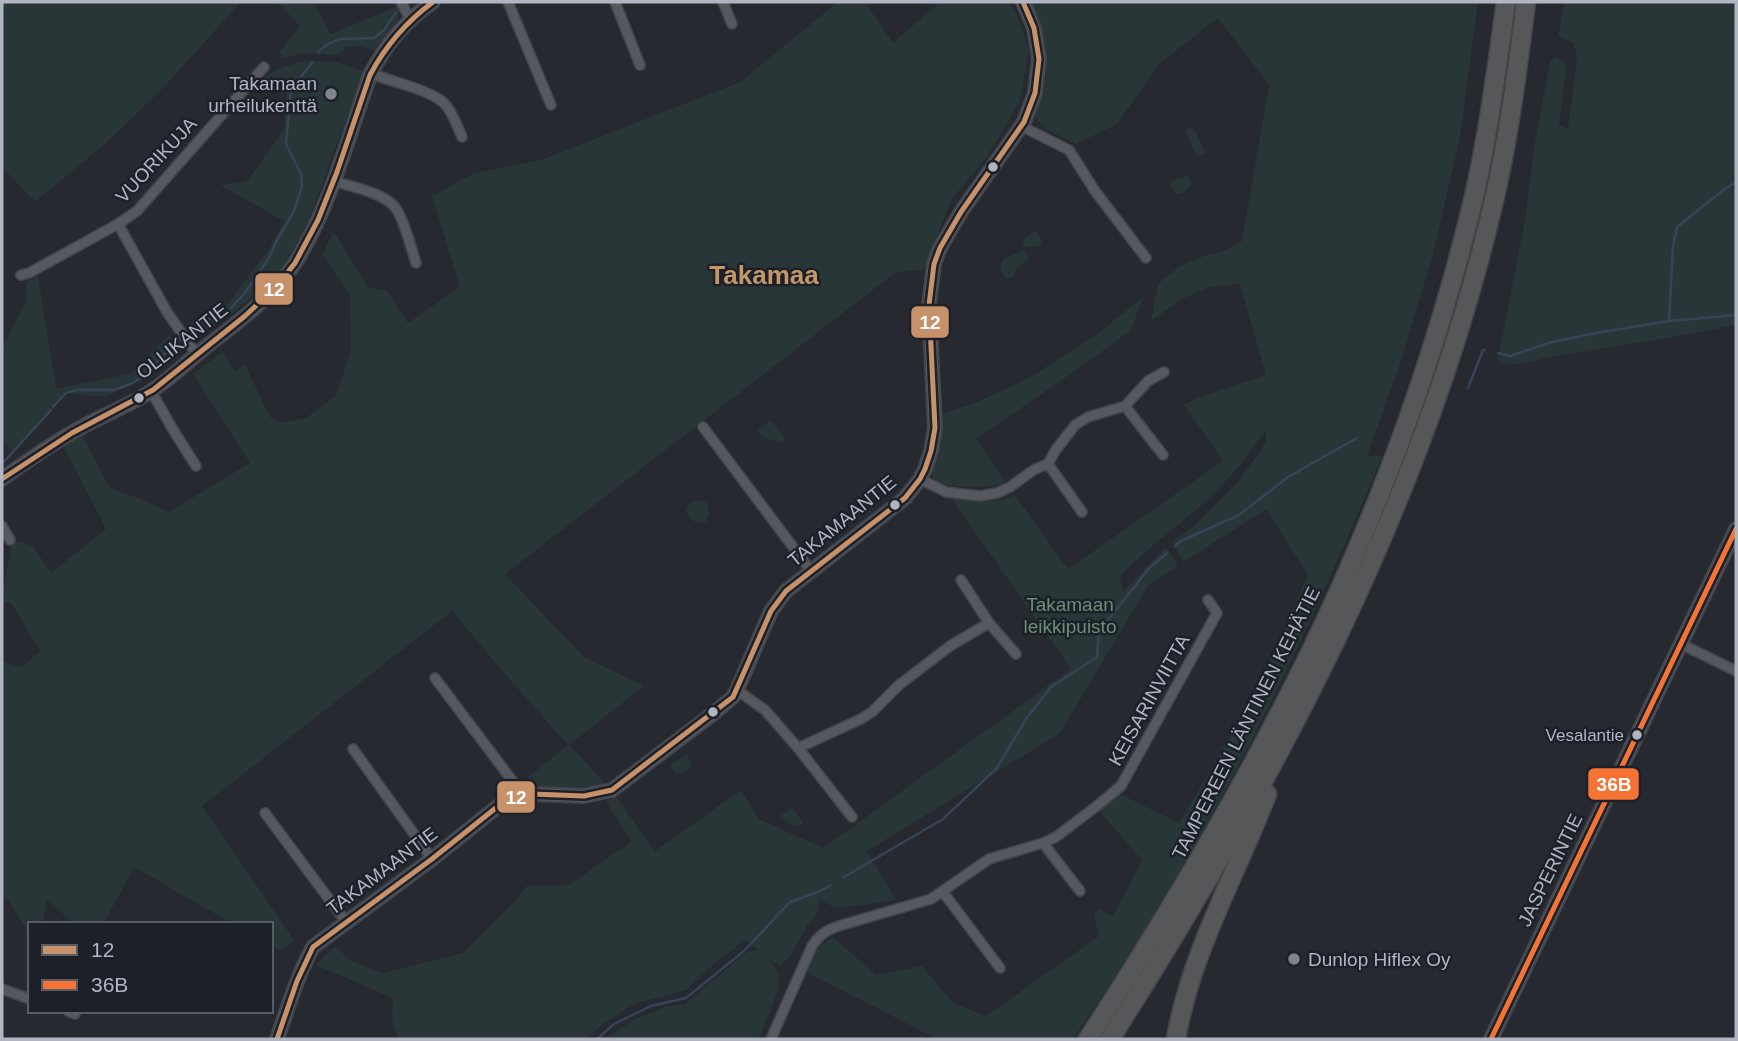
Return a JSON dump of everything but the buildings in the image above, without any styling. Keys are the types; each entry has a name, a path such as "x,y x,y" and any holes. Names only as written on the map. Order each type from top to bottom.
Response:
{"highway":[{"name":"TAMPEREEN LÄNTINEN KEHÄTIE","path":"1088,1039 1167,914 1240,788 1312,650 1392,464 1425,372 1462,243 1487,134 1506,2"},
{"name":"TAMPEREEN LÄNTINEN KEHÄTIE","path":"1110,1039 1211,877 1294,725 1380,544 1438,395 1467,300 1495,192 1515,88 1527,2"},
{"path":"1177,1039 1182,1010 1202,946 1251,837 1294,725"}],"street":[{"path":"401,2 410,19"},
{"name":"OLLIKANTIE","path":"2,479 79,428 151,391 173,376 244,317 288,273 305,246 333,181 370,75 388,46 410,19 433,2"},
{"path":"508,2 551,105"},
{"path":"615,2 640,65"},
{"path":"723,2 732,24"},
{"name":"TAKAMAANTIE","path":"278,1039 288,1004 313,947 432,859 502,803 523,795 583,796 612,790 713,713 733,697 771,611 786,591 905,498 920,479 931,451 935,428 929,304 934,264 940,247 961,212 1021,126 1035,93 1039,59 1034,28 1023,2"},
{"name":"VUORIKUJA","path":"21,275 29,273 137,211 264,67"},
{"path":"370,75 430,94 444,103 455,118 462,137"},
{"path":"1021,126 1069,150 1095,191 1146,258"},
{"path":"333,181 383,197 390,202 397,210 416,263"},
{"path":"117,224 167,312 197,355"},
{"path":"920,479 946,492 980,496 997,493 1048,464 1075,425 1088,417 1125,406 1148,381 1164,372"},
{"path":"151,391 196,466"},
{"path":"1125,406 1163,455"},
{"path":"703,427 811,572"},
{"path":"1048,464 1082,512"},
{"path":"2,526 10,540"},
{"name":"JASPERINTIE","path":"1491,1039 1736,529"},
{"path":"961,580 989,623 1016,654"},
{"name":"KEISARINVIITTA","path":"771,1039 811,946 819,936 829,929 931,899 989,859 1043,843 1056,836 1121,786 1217,613 1208,600"},
{"path":"798,748 872,712 899,685 950,646 989,623"},
{"path":"1681,644 1736,671"},
{"path":"435,678 523,795"},
{"path":"737,690 765,710 852,817"},
{"path":"353,749 432,859"},
{"path":"265,813 346,922"},
{"path":"1043,843 1080,891"},
{"path":"943,892 1000,968"},
{"path":"2,989 28,998"}],"green space":[{"path":"2,2 241,2 161,90 106,143 35,202 2,167"},
{"path":"277,2 313,2 331,34 398,6 399,18 374,50 358,46 347,47 338,55 303,53 284,58 279,53 300,26"},
{"path":"838,2 865,2 893,43 940,2 1008,2 1016,12 1029,51 1019,103 987,157 952,199 923,270 896,272 505,574 584,657 644,686 569,745 607,785 577,790 525,787 522,782 568,745 452,611 202,806 294,940 281,951 273,946 273,922 230,922 134,867 105,922 72,922 47,899 43,922 28,922 28,946 25,927 2,895 2,662 22,667 40,651 11,603 2,602 2,595 12,545 17,541 33,546 51,573 106,529 64,447 82,435 110,488 169,512 250,463 193,374 223,352 234,371 245,365 270,417 280,423 306,418 336,396 351,351 350,295 322,254 334,232 368,287 387,291 408,323 460,287 432,196 474,173 541,160 740,82"},
{"name":"Takamaan leikkipuisto","path":"1027,2 1478,2 1460,137 1433,254 1401,361 1367,456 1382,456 1281,682 1204,829 1162,901 1073,1039 937,1039 807,971 817,948 833,937 876,975 922,966 953,1003 986,1016 1099,936 1094,916 1098,909 1113,916 1142,860 1100,812 1118,793 1179,823 1267,667 1308,575 1266,509 1184,562 1172,542 1190,529 1236,484 1266,443 1266,430 1240,465 1201,506 1120,576 1123,592 1166,547 1178,566 1148,586 1060,733 867,851 896,900 836,908 820,900 816,916 808,924 791,955 780,966 771,961 778,972 779,988 759,1039 605,1039 635,1019 668,1006 685,1004 747,952 758,950 746,940 686,990 635,1004 604,1023 586,1039 398,1039 392,1019 393,998 316,965 335,946 351,961 382,973 463,953 527,886 569,885 631,842 606,801 616,797 655,851 741,790 759,819 823,848 1071,669 951,498 991,501 1015,495 1068,569 1223,461 1184,405 1196,398 1266,375 1240,284 1209,287 1184,298 1151,321 1158,284 1180,266 1224,251 1242,241 1269,85 1218,18 1160,63 1117,124 1076,144 1046,129 1034,116 1046,75 1037,25"},
{"path":"1565,2 1736,2 1736,325 1524,363 1502,364 1498,359 1525,220 1535,142 1550,62 1555,58 1563,60 1566,69 1559,125 1568,129 1577,57 1574,43 1558,36"},
{"path":"307,61 336,62 363,71 305,231 280,270 257,292 229,316 204,332 194,333 190,323 223,310 270,248 284,221 220,185 246,182 284,130 287,88 261,80 282,68"},
{"path":"1188,128 1194,129 1206,153 1197,157 1185,131"},
{"path":"1187,174 1192,184 1182,193 1176,194 1170,186 1171,181"},
{"path":"1036,231 1042,243 1040,246 1025,247 1022,243 1026,237"},
{"path":"1022,251 1029,258 1016,269 1014,277 1007,279 1001,263 1006,257"},
{"path":"38,276 56,389 132,373 170,335 177,350 150,376 104,397 67,393 12,452 2,438 2,348 27,300 26,282"},
{"path":"1143,297 1131,330 976,439 1006,482 979,487 936,483 931,473 939,441 939,415 977,402 1027,379 1096,335"},
{"path":"770,420 784,436 781,442 766,439 757,431"},
{"path":"700,500 708,505 706,522 693,521 687,513 689,505"},
{"path":"687,754 690,769 677,775 670,765"},
{"path":"792,808 803,822 799,826 790,824 780,816"}],"waterway":[{"path":"318,52 340,39 374,38 384,30 396,12"},
{"path":"188,331 207,319 217,318 228,311 244,294 269,258 294,211 302,186 301,174 286,144 291,89 313,62"},
{"path":"1669,320 1673,246 1677,227 1736,182"},
{"path":"1498,353 1510,356 1548,343 1596,333 1669,321 1736,315"},
{"path":"53,407 66,393 77,390 113,390 131,384 145,375 178,339"},
{"path":"1468,388 1485,350"},
{"path":"2,464 51,410"},
{"path":"1175,546 1239,515 1288,477 1357,438"},
{"path":"844,877 943,819 997,768 1026,719 1051,687 1097,657 1099,631 1150,567 1167,553"},
{"path":"597,1039 614,1024 651,1006 686,998 744,951 790,902 831,885"}],"transit line":[{"name":"12","path":"2,479 72,433 153,390 245,316 277,286 295,263 318,220 370,75 397,35 433,2"},
{"name":"12","path":"277,1039 297,981 313,947 432,859 502,803 532,794 584,796 612,790 733,697 771,611 786,591 905,498 920,479 931,451 935,428 929,305 934,264 961,212 1024,122 1035,93 1039,59 1034,28 1023,2"},
{"name":"36B","path":"1491,1039 1736,529"}],"place":[{"name":"Takamaan urheilukenttä","path":"331,94"},
{"name":"Vesalantie","path":"1637,735"},
{"name":"Dunlop Hiflex Oy","path":"1294,959"}],"district":[{"name":"Takamaa","path":"764,275"}]}
